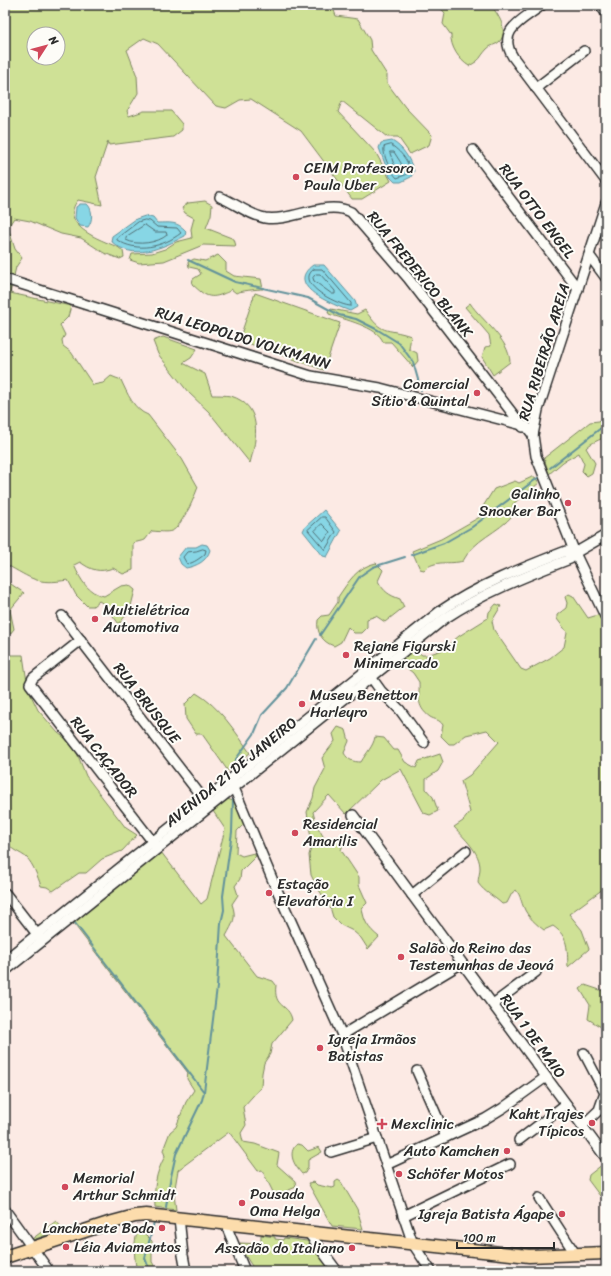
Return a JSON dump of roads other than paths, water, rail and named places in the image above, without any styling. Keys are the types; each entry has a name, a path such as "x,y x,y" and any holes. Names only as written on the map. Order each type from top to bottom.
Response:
{"main road":[{"path":"5,1256 135,1216 146,1215 529,1256 605,1255"}],"street":[{"path":"542,5 512,28 507,42 513,57 606,181"},
{"path":"600,5 606,13"},
{"path":"536,88 584,52"},
{"name":"RUA OTTO ENGEL","path":"473,150 578,289"},
{"name":"RUA FREDERICO BLANK","path":"220,197 266,218 283,217 334,208 345,209 351,212 408,278 522,426"},
{"name":"RUA RIBEIRÃO AREIA","path":"606,203 538,410 533,438 536,456 575,553 606,618"},
{"path":"589,255 606,278"},
{"name":"RUA LEOPOLDO VOLKMANN","path":"5,279 306,374 380,388 522,426"},
{"path":"522,426 533,438"},
{"path":"575,553 606,535"},
{"name":"AVENIDA 21 DE JANEIRO","path":"5,960 39,938 473,591 510,573 566,551 575,553"},
{"name":"RUA BRUSQUE","path":"62,616 207,804"},
{"name":"RUA CAÇADOR","path":"81,640 33,678 30,682 31,686 156,845"},
{"path":"368,674 400,710 424,743"},
{"path":"232,783 342,1035 413,1244 431,1271"},
{"name":"RUA 1 DE MAIO","path":"353,815 606,1158"},
{"path":"412,895 466,851"},
{"path":"5,893 39,938"},
{"name":"AVENIDA 21 DE JANEIRO","path":"5,971 39,938"},
{"path":"342,1035 462,963"},
{"path":"493,1004 536,972"},
{"path":"582,1126 600,1110 605,1093 584,1053"},
{"path":"417,1071 446,1137"},
{"path":"386,1165 494,1114 546,1077"},
{"path":"519,1140 566,1104"},
{"path":"331,1152 377,1138"},
{"path":"403,1216 510,1164"},
{"path":"539,1198 576,1255"},
{"path":"5,1210 26,1249 49,1271"},
{"path":"179,1218 186,1271"},
{"path":"225,1223 246,1271"},
{"path":"308,1232 337,1271"},
{"path":"5,1264 26,1249"}],"water":[{"path":"392,141 406,154 414,171 411,177 401,182 395,182 390,177 379,148 381,143"},
{"path":"80,204 87,204 89,206 91,218 88,227 80,226 75,218 76,207"},
{"path":"145,216 153,218 157,223 173,223 180,226 186,231 185,236 167,245 148,251 138,252 129,251 111,241 112,236 136,219"},
{"path":"313,265 324,265 355,301 357,307 350,311 342,308 323,299 307,287 304,280 306,273"},
{"path":"324,510 341,531 327,557 323,556 303,531 305,527"},
{"path":"202,544 207,545 210,550 209,554 204,560 194,566 186,568 181,564 178,557 186,547 196,547"}],"waterway":[{"path":"188,260 235,282 308,298 339,315 356,319 378,330 399,343 413,362 421,390"},
{"path":"550,468 606,424"},
{"path":"411,555 444,543 472,527 539,477"},
{"path":"320,635 360,576 373,567 405,557"},
{"path":"235,768 236,759 254,734 262,715 287,688 316,639"},
{"path":"166,1207 176,1154 202,1100 204,1092 217,987 221,923 224,910 223,896 232,832 233,799"},
{"path":"75,923 204,1092"},
{"path":"150,1271 145,1258 154,1222"}],"place":[{"name":"CEIM Professora Paula Uber","path":"296,177"},
{"name":"Comercial Sítio & Quintal","path":"477,393"},
{"name":"Galinho Snooker Bar","path":"568,503"},
{"name":"Multielétrica Automotiva","path":"95,619"},
{"name":"Rejane Figurski Minimercado","path":"346,655"},
{"name":"Museu Benetton Harleyro","path":"302,704"},
{"name":"Residencial Amarilis","path":"295,833"},
{"name":"Estação Elevatória I","path":"269,893"},
{"name":"Salão do Reino das Testemunhas de Jeová","path":"401,957"},
{"name":"Igreja Irmãos Batistas","path":"320,1048"},
{"name":"Kaht Trajes Típicos","path":"592,1123"},
{"name":"Mexclinic","path":"382,1124"},
{"name":"Auto Kamchen","path":"507,1151"},
{"name":"Schöfer Motos","path":"399,1174"},
{"name":"Memorial Arthur Schmidt","path":"65,1187"},
{"name":"Pousada Oma Helga","path":"242,1203"},
{"name":"Igreja Batista Ágape","path":"562,1214"},
{"name":"Lanchonete Boda","path":"162,1228"},
{"name":"Léia Aviamentos","path":"66,1247"},
{"name":"Assadão do Italiano","path":"352,1248"}]}
